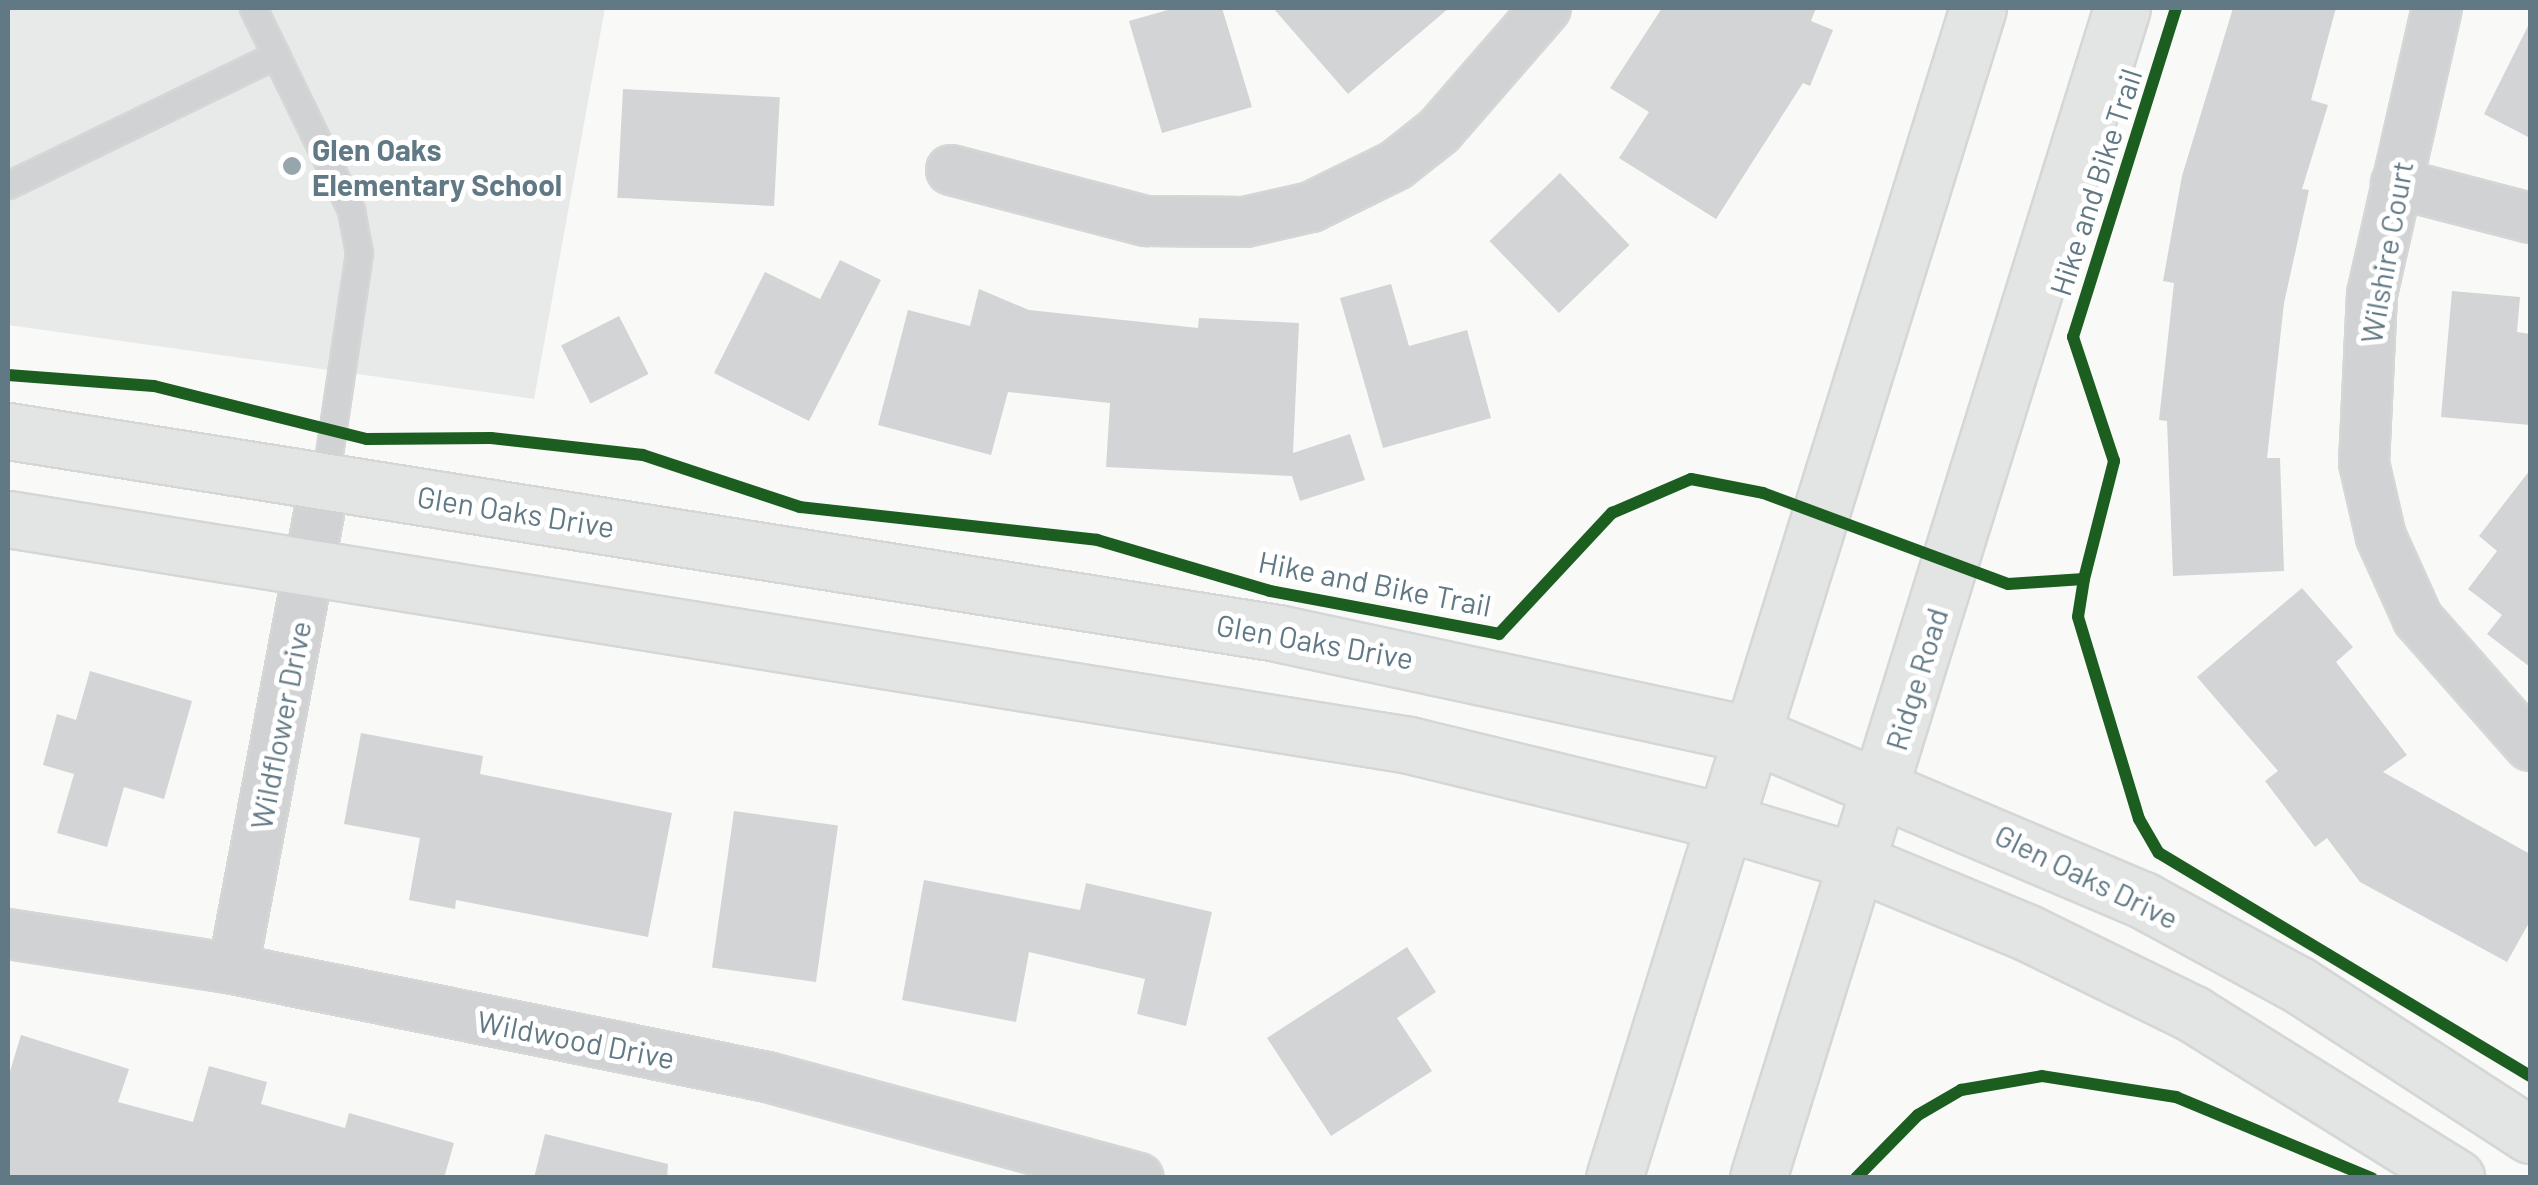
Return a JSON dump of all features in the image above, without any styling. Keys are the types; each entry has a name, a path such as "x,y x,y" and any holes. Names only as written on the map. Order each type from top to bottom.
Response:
{"street":[{"path":"951,170 1146,221 1244,222 1311,207 1396,165 1439,131 1546,8"},
{"path":"1614,1178 1978,8"},
{"name":"Ridge Road","path":"1758,1178 2122,8"},
{"name":"Wilshire Court","path":"2436,8 2372,294 2361,416 2381,538 2448,662 2530,746"},
{"path":"2396,182 2530,218"},
{"name":"Glen Oaks Drive","path":"8,430 1277,633 1754,736 1883,786 2143,900 2300,985 2530,1134"},
{"name":"Wildflower Drive","path":"233,969 325,480"},
{"path":"8,519 1409,746 1724,822 1857,862 2193,1014 2456,1178"},
{"name":"Wildwood Drive","path":"8,934 233,969 767,1077 1138,1178"}],"lane":[{"path":"253,8 352,210 359,253 325,480"},
{"path":"8,185 276,55"}],"shaded area":[{"name":"Glen Oaks Elementary School","path":"8,8 605,8 534,399 8,325"}],"building":[{"path":"1175,8 1222,8 1252,107 1162,133 1129,21"},
{"path":"1273,8 1449,8 1348,94"},
{"path":"1662,8 1816,8 1811,21 1833,30 1810,86 1803,83 1716,219 1619,158 1649,112 1610,88"},
{"path":"2233,8 2336,8 2311,100 2328,105 2302,189 2309,190 2284,303 2267,458 2280,458 2284,571 2173,576 2167,421 2159,420 2174,283 2163,281 2182,176"},
{"path":"2530,22 2530,138 2484,114"},
{"path":"623,89 780,97 774,206 617,198"},
{"path":"1560,173 1629,245 1559,313 1490,241"},
{"path":"840,260 881,280 809,421 714,373 765,272 820,299"},
{"path":"1391,284 1409,346 1467,330 1491,418 1383,448 1340,298"},
{"path":"979,289 1029,310 1198,328 1199,318 1299,323 1293,453 1350,434 1365,480 1300,501 1292,476 1106,467 1110,403 1008,392 991,455 878,425 908,310 970,326"},
{"path":"2452,291 2520,297 2517,332 2530,334 2530,425 2441,417"},
{"path":"619,316 649,374 591,403 561,346"},
{"path":"2530,470 2530,667 2487,634 2502,615 2468,589 2497,551 2479,536"},
{"path":"2302,588 2353,647 2336,662 2407,755 2383,772 2530,854 2530,921 2507,962 2360,882 2327,838 2315,847 2265,781 2278,771 2197,677"},
{"path":"90,671 192,701 164,799 124,787 107,847 57,833 74,774 43,765 57,714 76,720"},
{"path":"361,733 483,756 480,774 672,813 648,937 456,900 455,909 409,900 420,838 344,824"},
{"path":"734,811 838,826 816,982 712,967"},
{"path":"924,880 1080,910 1086,883 1212,912 1186,1026 1137,1014 1145,979 1029,952 1016,1022 902,1000"},
{"path":"1407,947 1436,992 1397,1018 1432,1071 1331,1136 1267,1038"},
{"path":"21,1035 129,1069 118,1102 193,1122 209,1066 267,1082 261,1104 345,1128 349,1113 454,1143 444,1178 8,1178 8,1078"},
{"path":"545,1134 668,1164 667,1178 534,1178"}],"cycle path":[{"name":"Hike and Bike Trail","path":"8,375 154,386 367,439 491,438 643,455 800,507 1097,540 1270,591 1499,634 1612,513 1691,479 1763,493 2008,584 2084,579 2114,461 2073,337 2176,8"},
{"path":"2084,579 2078,617 2139,819 2159,853 2530,1076"},
{"path":"1856,1178 1918,1115 1961,1090 2042,1076 2176,1097 2372,1178"}],"place":[{"name":"Glen Oaks Elementary School","path":"292,166"}]}
